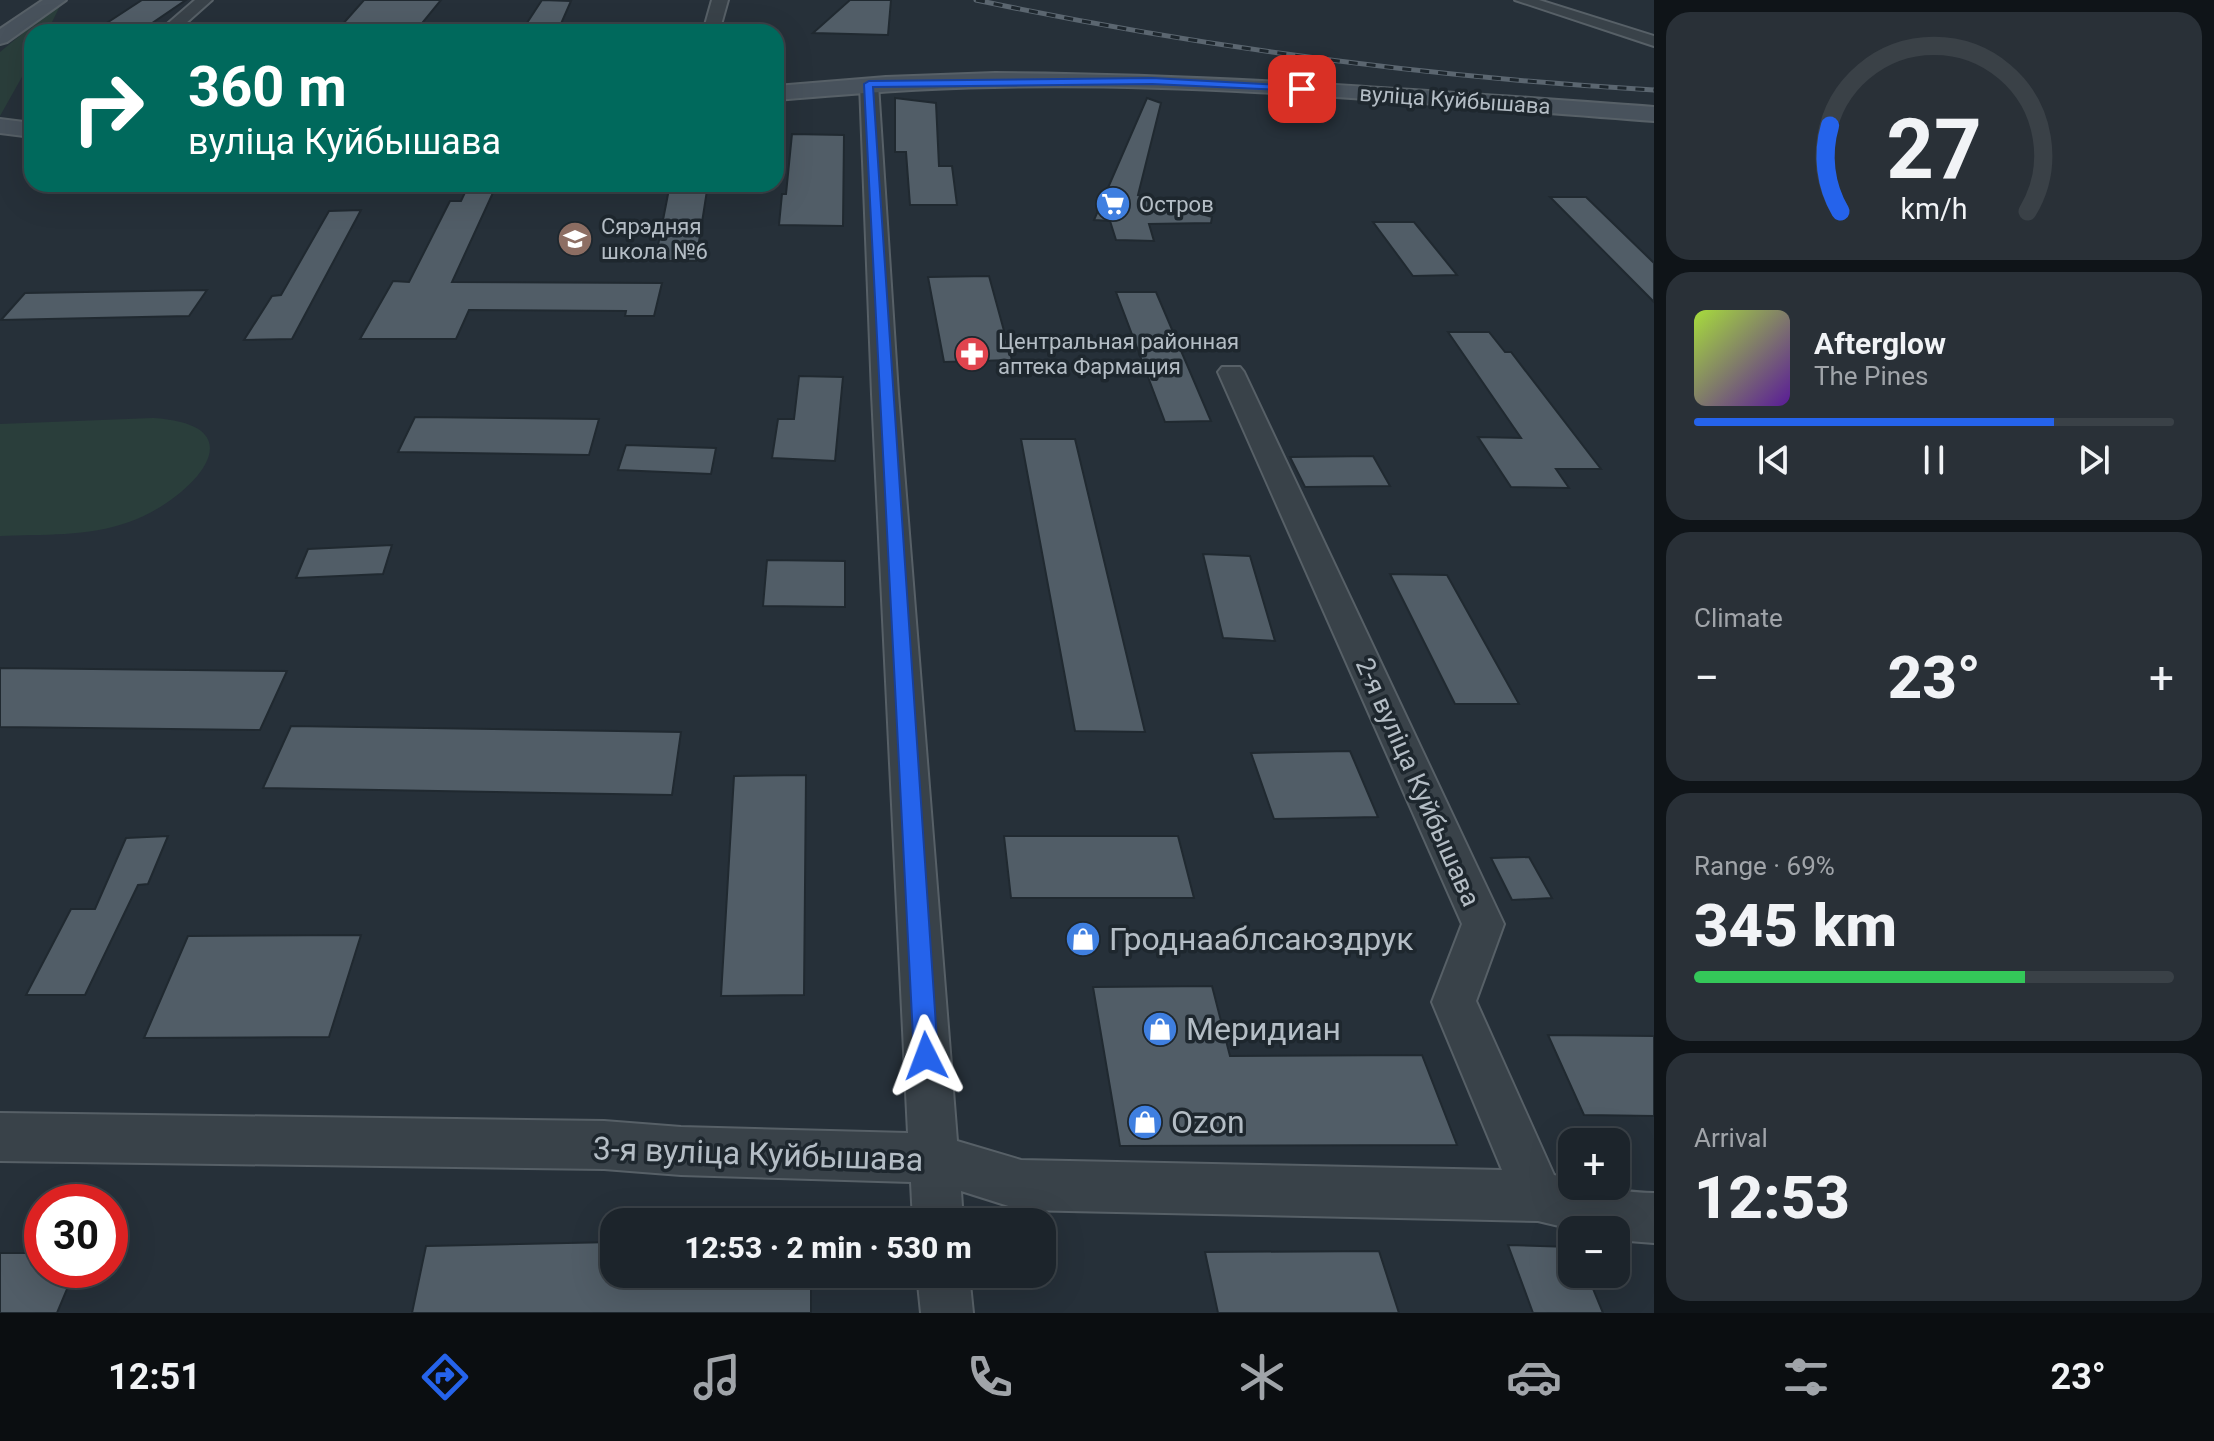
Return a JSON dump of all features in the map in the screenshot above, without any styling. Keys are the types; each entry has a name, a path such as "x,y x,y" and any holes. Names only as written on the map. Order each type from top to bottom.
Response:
{"main road":[{"path":"0,28 42,0"},
{"path":"0,38 56,0"},
{"name":"вуліца Куйбышава","path":"784,92 869,84 1211,83 1654,114"},
{"path":"0,126 24,129"}],"street":[{"path":"176,24 204,0"},
{"path":"713,24 720,0"},
{"path":"1523,0 1654,41"},
{"path":"869,84 885,394 937,1208"},
{"name":"2-я вуліца Куйбышава","path":"1231,372 1483,924 1454,1002 1538,1196"},
{"name":"3-я вуліца Куйбышава","path":"0,1137 172,1137 549,1148 649,1146 681,1151 933,1158 1021,1185 1538,1196 1630,1218 1654,1218"},
{"path":"944,1288 947,1313"}],"green space":[{"path":"63,0 51,24 34,24"},
{"path":"24,32 24,73 0,116 0,52"},
{"path":"153,418 187,424 205,434 210,449 205,465 192,482 173,498 151,512 113,527 65,534 0,536 0,424"}],"building":[{"path":"142,0 186,0 151,24 105,24"},
{"path":"364,0 441,0 421,24 343,24"},
{"path":"542,0 571,1 561,24 526,24"},
{"path":"850,0 891,0 888,35 813,33"},
{"path":"895,98 936,103 939,166 952,166 957,205 910,205 906,152 895,152"},
{"path":"1147,98 1161,103 1138,195 1212,217 1211,223 1149,224 1154,241 1116,240 1110,221 1094,220"},
{"path":"792,134 844,135 843,226 779,225 782,194 786,194"},
{"path":"465,192 493,192 452,282 662,283 654,316 625,316 626,311 469,310 456,339 360,339 393,281 409,282 450,201 461,201"},
{"path":"668,192 707,192 696,261 655,261"},
{"path":"1550,197 1586,197 1654,263 1654,302"},
{"path":"361,210 292,339 244,340 272,296 281,295 329,211"},
{"path":"1373,222 1414,222 1457,275 1413,276"},
{"path":"989,276 1012,360 944,362 928,277"},
{"path":"207,290 189,316 1,320 25,293"},
{"path":"1116,292 1156,292 1211,421 1165,422"},
{"path":"1448,332 1489,332 1505,352 1511,352 1601,469 1556,469 1569,488 1511,487 1478,437 1521,438"},
{"path":"799,376 843,377 835,461 772,458 778,419 794,419"},
{"path":"415,417 599,419 589,455 398,452"},
{"path":"1021,439 1075,439 1145,732 1075,731"},
{"path":"626,445 716,448 711,474 618,470"},
{"path":"1373,456 1390,486 1305,487 1290,457"},
{"path":"392,545 383,574 296,578 308,549"},
{"path":"1203,554 1250,556 1275,641 1223,638"},
{"path":"767,560 845,561 845,607 763,606"},
{"path":"1390,574 1447,575 1519,704 1455,704"},
{"path":"0,668 287,671 260,730 0,727"},
{"path":"291,726 681,732 672,795 263,788"},
{"path":"1350,751 1378,817 1274,819 1251,753"},
{"path":"806,775 804,995 721,996 734,776"},
{"path":"168,836 148,884 138,885 85,995 26,995 71,909 95,909 126,838"},
{"path":"1004,836 1178,836 1194,898 1011,898"},
{"path":"1529,857 1552,898 1512,900 1491,858"},
{"path":"361,935 329,1037 144,1038 188,936"},
{"path":"1212,986 1230,1056 1422,1055 1457,1145 1120,1146 1093,987"},
{"path":"1548,1035 1654,1036 1654,1116 1584,1115"},
{"path":"600,1242 600,1288 811,1288 811,1313 412,1313 426,1246"},
{"path":"1508,1245 1558,1247 1558,1288 1593,1288 1603,1313 1533,1313"},
{"path":"1379,1251 1399,1313 1218,1313 1205,1252"},
{"path":"0,1253 24,1253 24,1288 67,1288 57,1313 0,1313"}],"railway":[{"path":"976,0 1144,32 1313,58 1483,77 1654,90"}],"place":[{"name":"Остров","path":"1113,204"},
{"name":"Сярэдняя школа №6","path":"575,239"},
{"name":"Центральная районная аптека Фармация","path":"972,354"},
{"name":"Гроднааблсаюздрук","path":"1083,939"},
{"name":"Меридиан","path":"1160,1029"},
{"name":"Ozon","path":"1145,1122"}],"route":[{"path":"926,1056 869,84 1152,81 1302,89"}]}
